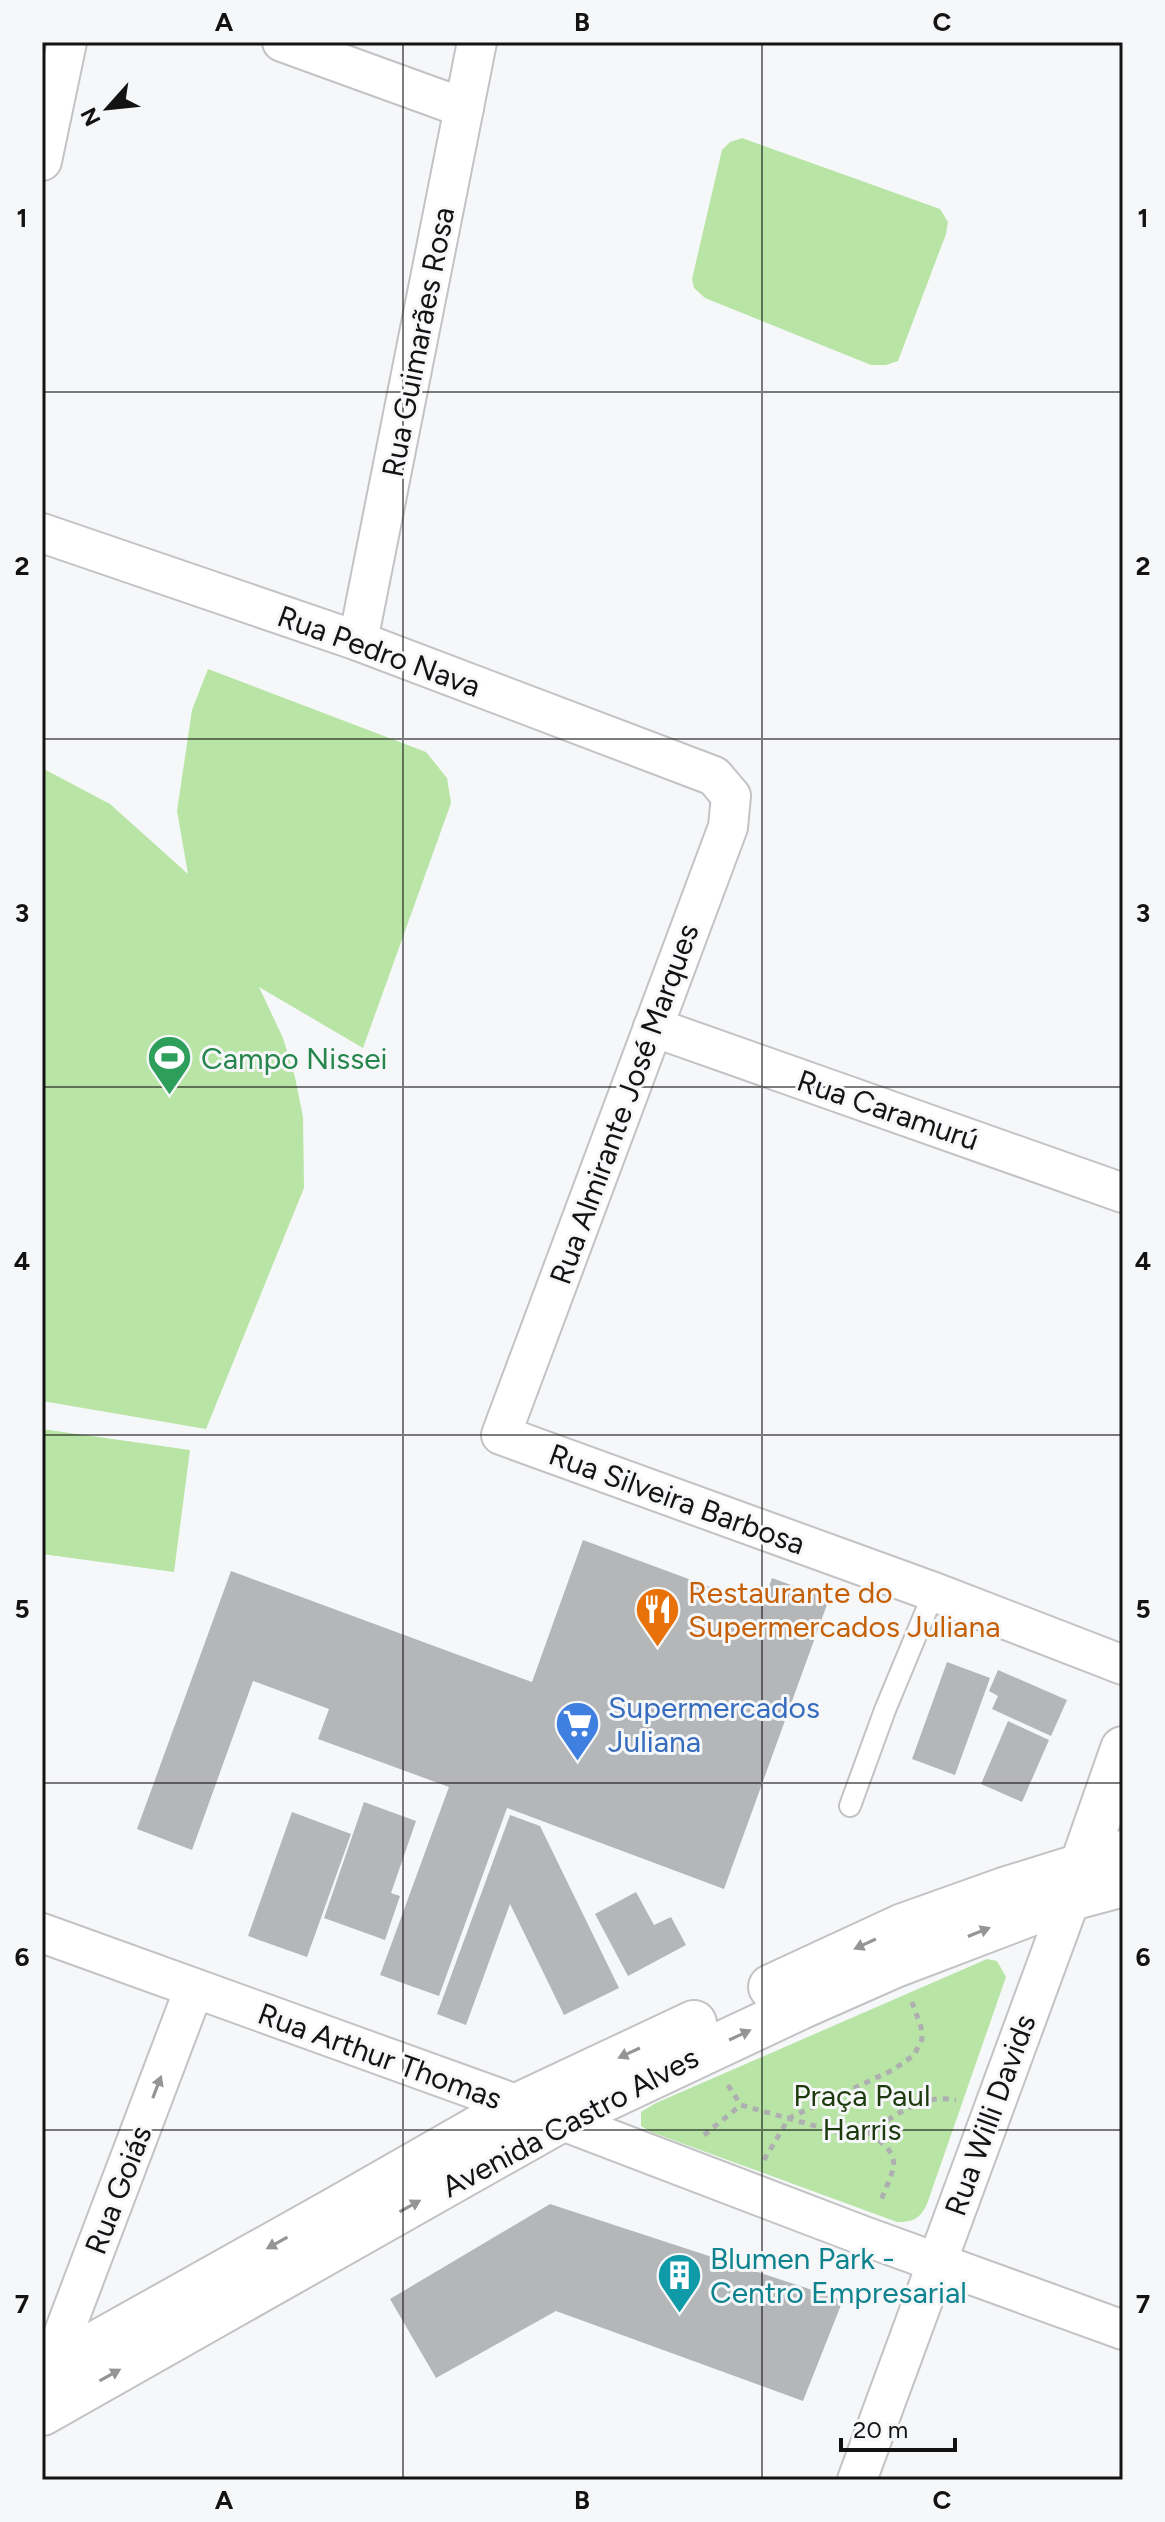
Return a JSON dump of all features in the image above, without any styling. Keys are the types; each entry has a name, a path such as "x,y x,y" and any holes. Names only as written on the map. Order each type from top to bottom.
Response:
{"main road":[{"name":"Rua Willi Davids","path":"1093,1871 1123,1749"},
{"name":"Avenida Castro Alves","path":"42,2413 345,2224 517,2106 794,1993 895,1965 1093,1871"},
{"name":"Avenida Castro Alves","path":"45,2378 345,2224 713,2047 903,1926 1093,1871 1123,1884"}],"street":[{"path":"42,161 67,42"},
{"path":"282,42 464,108"},
{"name":"Rua Guimarães Rosa","path":"358,641 477,42"},
{"name":"Rua Pedro Nava","path":"42,533 358,641 714,776"},
{"name":"Rua Almirante José Marques","path":"501,1435 728,827 731,796 714,776"},
{"name":"Rua Caramurú","path":"653,1027 1123,1193"},
{"name":"Rua Silveira Barbosa","path":"501,1435 934,1592 1123,1665"},
{"name":"Rua Willi Davids","path":"857,2480 936,2262 1093,1871"},
{"name":"Rua Arthur Thomas","path":"42,1933 560,2120 864,2236 1123,2330"},
{"name":"Rua Goiás","path":"45,2378 194,1989"}],"lane":[{"path":"850,1806 885,1710 934,1592"}],"path":[{"path":"745,2191 789,2118 901,2065 919,2050 921,2027 895,1965"},
{"path":"713,2047 733,2095 741,2105 858,2138 891,2116 913,2106 946,2098 958,2101"},
{"path":"954,2115 963,2087"},
{"path":"864,2236 895,2162 885,2144 869,2133"}],"green space":[{"path":"742,138 940,209 948,222 946,234 898,361 871,365 705,298 694,288 692,279 722,150 730,142"},
{"name":"Campo Nissei","path":"208,669 426,752 447,778 451,803 363,1048 259,987 283,1038 295,1077 303,1117 304,1188 206,1429 42,1401 42,768 110,804 188,874 177,811 192,710"},
{"path":"42,1429 190,1450 174,1572 42,1554"},
{"name":"Praça Paul Harris","path":"987,1959 997,1961 1006,1977 927,2204 915,2219 897,2222 641,2126 641,2112 656,2103"}],"building":[{"name":"Supermercados Juliana","path":"583,1540 762,1606 772,1578 829,1599 724,1889 507,1808 439,1996 380,1975 449,1787 318,1739 329,1709 253,1681 192,1850 137,1829 231,1571 532,1682"},
{"path":"947,1662 990,1678 955,1775 912,1759"},
{"path":"998,1670 1067,1700 1051,1736 992,1709 998,1696 989,1691"},
{"path":"1008,1721 1049,1740 1022,1802 981,1784"},
{"path":"364,1802 416,1821 391,1893 400,1896 385,1940 324,1918"},
{"path":"292,1812 351,1834 307,1957 248,1936"},
{"path":"510,1815 540,1826 619,1988 564,2015 510,1904 466,2025 437,2014"},
{"path":"636,1892 654,1925 671,1917 686,1945 628,1976 595,1914"},
{"path":"550,2204 843,2300 803,2401 556,2311 436,2378 390,2299"}],"place":[{"name":"Campo Nissei","path":"170,1097"},
{"name":"Restaurante do Supermercados Juliana","path":"657,1648"},
{"name":"Supermercados Juliana","path":"577,1763"},
{"name":"Blumen Park - Centro Empresarial","path":"679,2314"}]}
